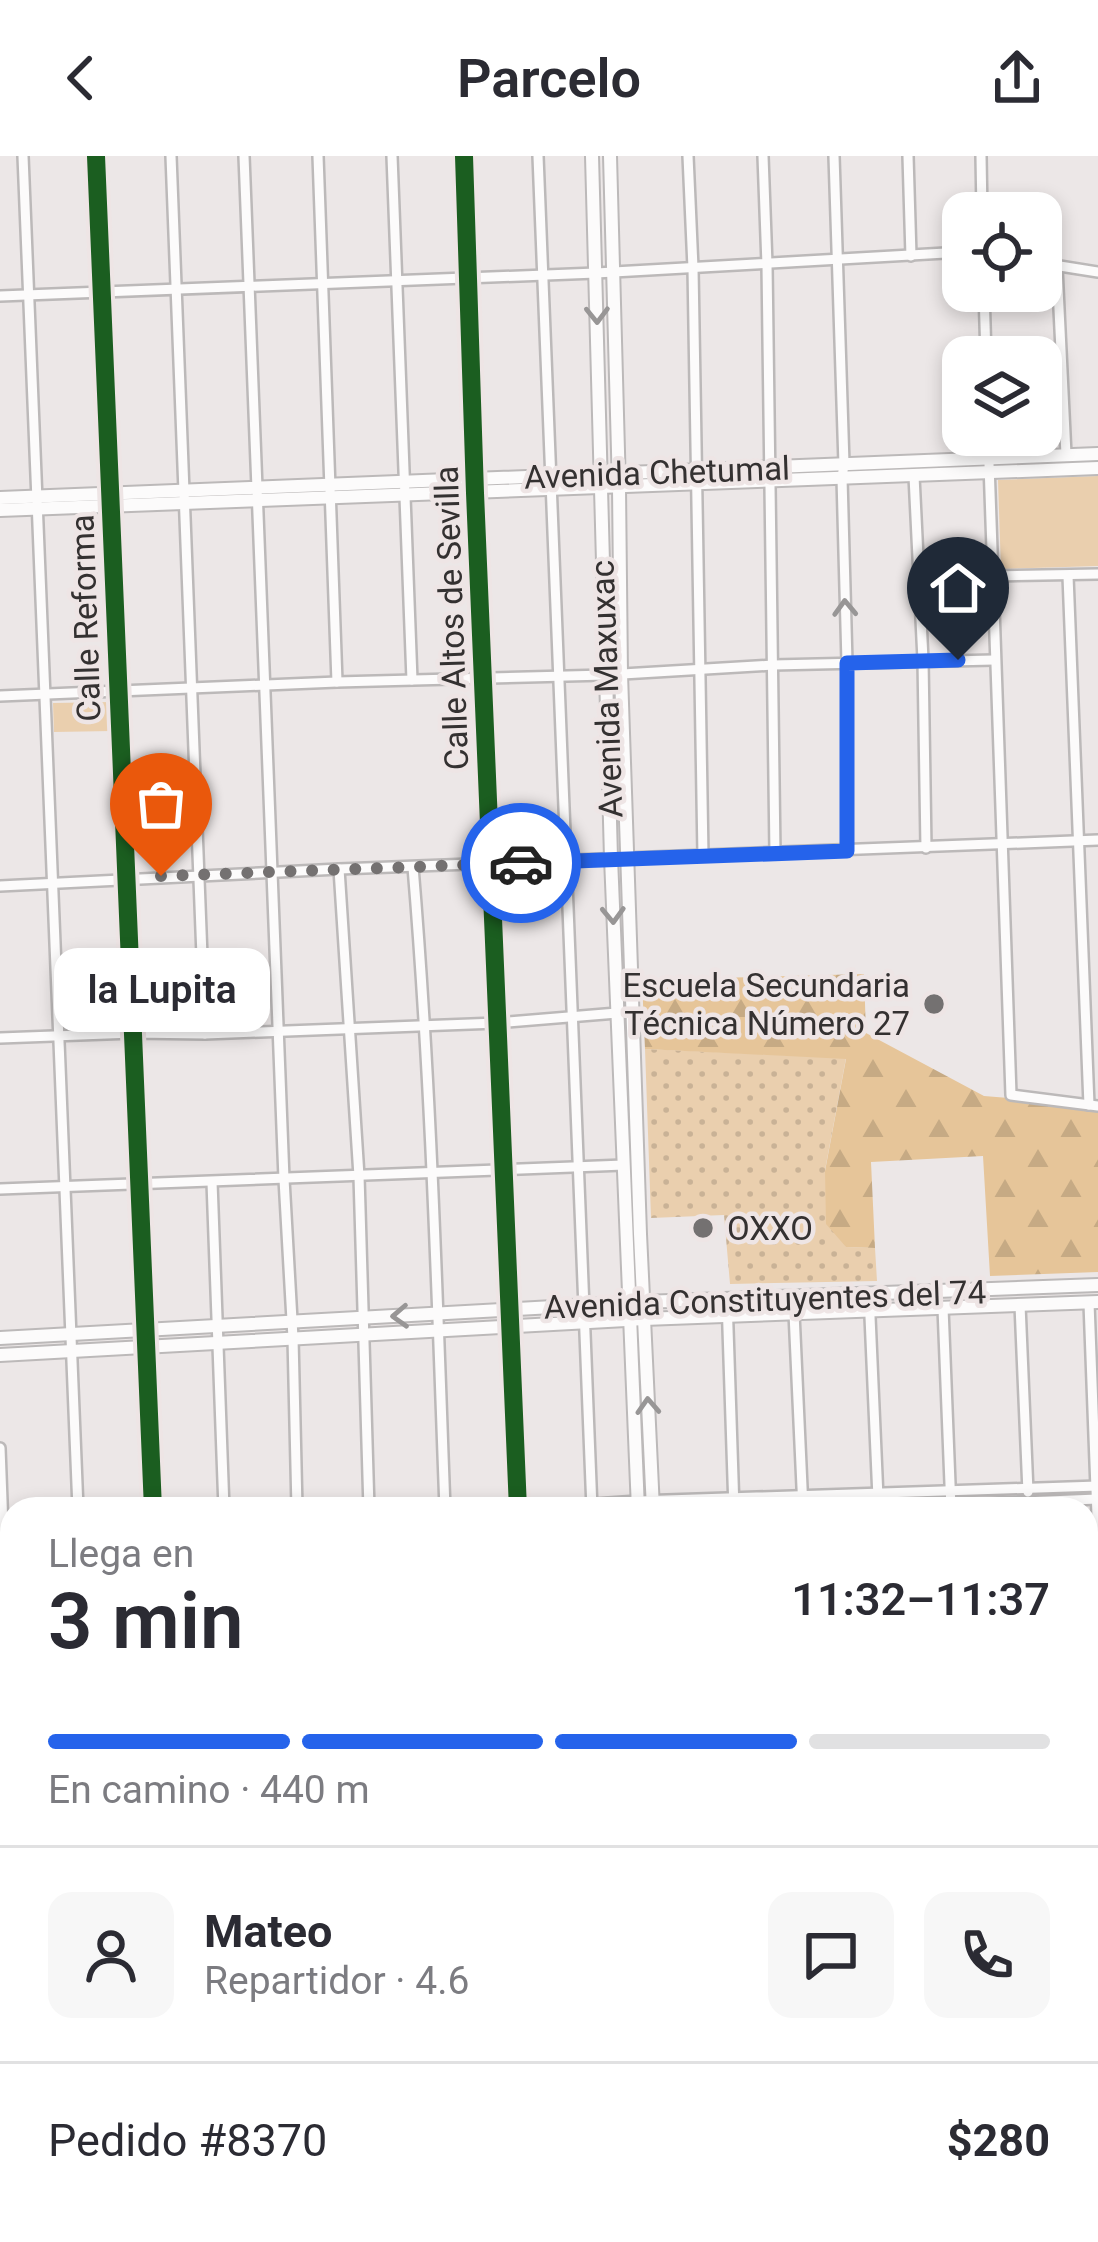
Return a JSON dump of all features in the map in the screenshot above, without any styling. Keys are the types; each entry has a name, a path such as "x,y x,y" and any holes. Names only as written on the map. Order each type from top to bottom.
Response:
{"main road":[{"name":"Avenida Maxuxac","path":"592,156 600,482 628,859 636,1303 629,1320 644,1497"},
{"name":"Avenida Maxuxac","path":"610,156 619,481 610,859 624,1165 636,1303 644,1319 645,1497"},
{"name":"Avenida Chetumal","path":"843,471 914,476 1098,454"},
{"name":"Avenida Chetumal","path":"0,510 37,503 989,465 1098,468"},
{"name":"Avenida Chetumal","path":"0,498 37,503"},
{"name":"Avenida Constituyentes del 74","path":"0,1338 636,1303 1098,1285"},
{"path":"980,1289 981,1306"},
{"name":"Avenida Constituyentes del 74","path":"0,1354 644,1319 1094,1302"}],"street":[{"path":"23,156 79,1497"},
{"name":"Calle Reforma","path":"95,156 153,1497"},
{"path":"171,156 205,1034"},
{"path":"244,156 297,1497"},
{"path":"318,156 337,682"},
{"path":"392,156 412,680"},
{"name":"Calle Altos de Sevilla","path":"464,156 519,1497"},
{"path":"538,156 592,1497"},
{"path":"688,156 703,856"},
{"path":"763,156 775,854"},
{"path":"834,156 847,851"},
{"path":"908,156 911,256"},
{"path":"981,156 982,192"},
{"path":"0,296 767,266 942,254"},
{"path":"1062,268 1098,272"},
{"path":"1059,312 1066,455"},
{"path":"989,456 1011,1095 1094,1105 1068,576"},
{"path":"914,476 926,848"},
{"path":"992,576 1098,574"},
{"path":"0,696 994,660"},
{"path":"0,886 339,868 1098,841"},
{"path":"412,867 426,1024 445,1497"},
{"path":"339,868 359,1176 369,1497"},
{"path":"0,1038 497,1023 617,1013"},
{"path":"0,1189 624,1165"},
{"path":"212,1182 224,1497"},
{"path":"869,1294 877,1497"},
{"path":"727,1299 733,1497"},
{"path":"792,1497 1096,1486 1094,1302"},
{"path":"1020,1305 1028,1497"},
{"path":"943,1308 950,1497"},
{"path":"794,1313 802,1496"},
{"path":"0,1448 3,1497"}],"shaded area":[{"path":"1098,476 1098,566 1001,569 998,480"},
{"path":"111,702 112,731 54,732 53,703"},
{"path":"645,1049 846,1058 825,1170 846,1247 875,1248 877,1281 730,1284 724,1215 651,1218"}],"green space":[{"path":"864,974 866,1033 984,1096 1098,1105 1098,1272 990,1276 983,1156 871,1162 875,1248 846,1247 826,1224 825,1171 846,1059 645,1049 642,980"}],"cycle path":[{"path":"96,156 152,1497"},
{"path":"464,156 517,1497"}],"way so far":[{"path":"161,876 521,863"}],"place":[{"name":"la Lupita","path":"161,876"},
{"name":"Escuela Secundaria Técnica Número 27","path":"934,1004"},
{"name":"OXXO","path":"703,1228"}],"route":[{"path":"521,863 847,851 847,663 958,660"}]}
